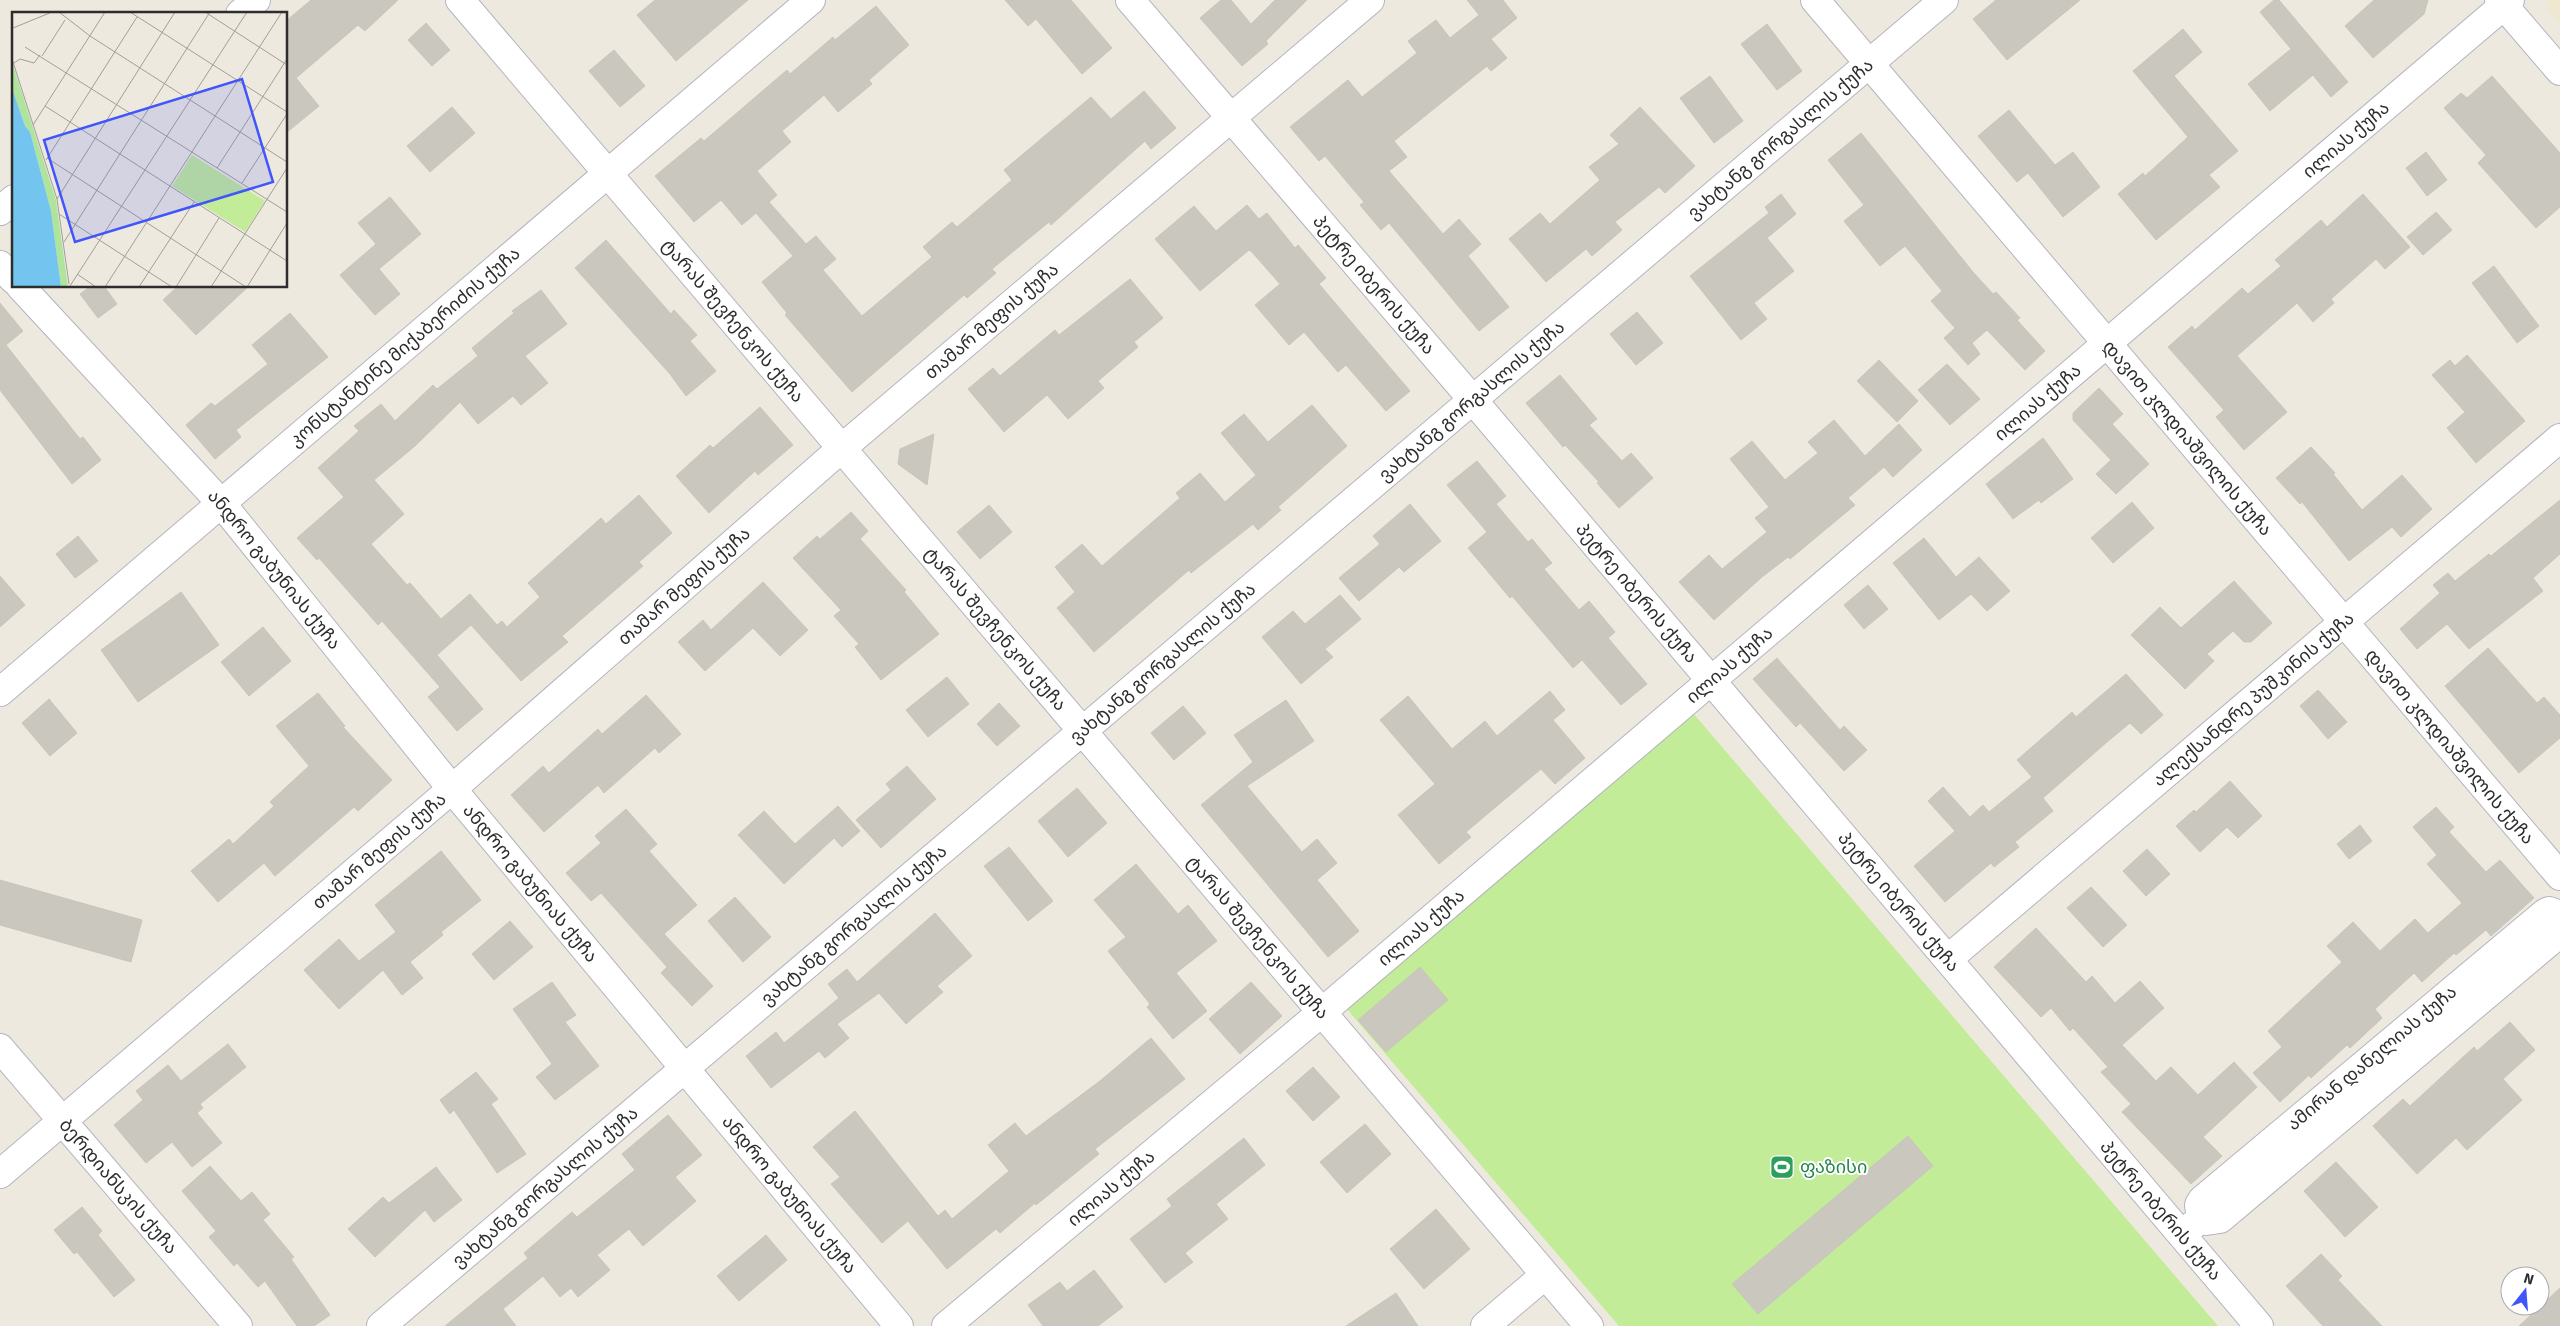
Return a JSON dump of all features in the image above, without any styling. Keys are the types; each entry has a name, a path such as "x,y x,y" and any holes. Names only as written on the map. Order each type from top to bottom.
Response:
{"street":[{"path":"242,12 256,0"},
{"name":"ტარას შევჩენკოს ქუჩა","path":"460,0 1589,1326"},
{"name":"კონსტანტინე მიქაბერიძის ქუჩა","path":"0,692 810,0"},
{"name":"პეტრე იბერის ქუჩა","path":"1130,0 1948,959 2191,1227 2259,1326"},
{"name":"თამარ მეფის ქუჩა","path":"0,1174 64,1122 452,789 842,448 1370,0"},
{"name":"დავით კლდიაშვილის ქუჩა","path":"1815,0 2560,876"},
{"name":"ვახტანგ გორგასლის ქუჩა","path":"382,1326 1081,730 1944,0"},
{"path":"2504,2 2560,71"},
{"name":"ილიას ქუჩა","path":"946,1326 1322,1012 2504,2"},
{"path":"0,210 12,201"},
{"path":"0,265 12,278"},
{"name":"ანდრო გაბუნიას ქუჩა","path":"22,288 221,503 452,789 899,1326"},
{"name":"ალექსანდრე პუშკინის ქუჩა","path":"1948,959 2560,438"},
{"name":"ამირან დანელიას ქუჩა","path":"2191,1227 2198,1205 2202,1200 2545,913 2553,912 2560,916"},
{"name":"ამირან დანელიას ქუჩა","path":"2191,1227 2206,1221 2220,1219 2560,933"},
{"name":"ბერდიანსკის ქუჩა","path":"0,1048 238,1326"},
{"path":"1485,1326 1545,1275"}],"shaded area":[{"path":"2550,0 2560,0 2560,24 2544,5"}],"green space":[{"name":"ფაზისი","path":"1693,713 2218,1326 1619,1326 1346,1008"}],"building":[{"path":"311,0 398,0 365,31 358,25 296,78 319,106 288,131 288,19"},
{"path":"655,0 748,0 676,61 637,15"},
{"path":"1005,0 1071,0 1112,48 1082,74 1036,19 1028,26"},
{"path":"1221,0 1231,0 1251,24 1275,0 1307,0 1266,41 1268,44 1242,66 1200,18"},
{"path":"1467,0 1503,0 1517,18 1491,39 1507,58 1491,71 1487,66 1394,141 1407,157 1389,171 1443,234 1459,219 1481,244 1468,256 1509,307 1479,331 1389,223 1381,230 1360,205 1364,202 1325,156 1319,161 1290,127 1348,80 1362,97 1417,53 1408,41 1436,20 1450,38 1479,15"},
{"path":"1996,0 2080,0 2007,60 1973,19"},
{"path":"2274,0 2279,0 2348,82 2331,97 2313,75 2270,111 2248,84 2291,49 2260,12"},
{"path":"2374,0 2428,0 2424,14 2373,58 2345,26"},
{"path":"876,6 909,45 869,80 872,84 838,112 824,95 782,131 791,142 757,171 777,195 769,202 806,244 816,236 836,259 823,270 862,316 932,257 923,247 952,222 957,227 1012,180 1004,170 1091,97 1111,119 1144,91 1176,128 1151,149 1145,141 1051,225 1049,222 992,269 996,273 967,298 964,295 852,392 785,315 787,313 762,282 793,256 756,213 742,225 721,200 694,222 655,176 701,138 704,141 787,70 790,74 833,37 835,40"},
{"path":"426,23 450,50 432,66 408,40"},
{"path":"1767,24 1802,71 1777,90 1741,44"},
{"path":"2183,29 2202,52 2174,76 2238,151 2209,175 2220,187 2156,240 2118,194 2143,173 2145,176 2188,137 2133,71"},
{"path":"614,50 645,86 620,107 589,71"},
{"path":"1710,76 1743,121 1714,143 1680,98"},
{"path":"2492,76 2560,153 2560,207 2536,228 2478,163 2486,155 2444,108 2461,93 2467,98"},
{"path":"452,107 475,133 430,172 407,146"},
{"path":"1640,107 1695,166 1665,193 1659,187 1615,222 1622,230 1592,256 1586,249 1546,282 1509,239 1540,213 1550,224 1600,180 1589,167 1619,144 1610,135"},
{"path":"2009,110 2055,165 2073,152 2100,187 2063,217 2028,173 2017,182 1978,136"},
{"path":"1861,133 1973,272 1993,294 1996,292 2020,318 2017,320 2045,351 2025,370 1987,330 1972,343 1980,354 1968,365 1944,338 1955,328 1931,301 1942,291 1905,246 1880,266 1844,221 1864,205 1828,160"},
{"path":"2426,152 2447,180 2427,196 2406,168"},
{"path":"1781,194 1796,214 1767,238 1794,271 1754,303 1767,319 1741,340 1690,276 1769,213 1765,207"},
{"path":"2363,194 2410,247 2385,269 2376,259 2331,299 2334,303 2313,322 2297,303 2237,356 2287,412 2244,450 2216,417 2224,410 2168,347 2192,326 2195,330 2242,288 2248,294 2281,266 2275,260 2321,220 2327,227"},
{"path":"390,197 421,234 379,269 400,294 375,315 340,275 376,244 358,223"},
{"path":"1247,205 1259,219 1267,213 1295,248 1298,245 1326,278 1319,284 1410,391 1386,411 1346,365 1338,372 1304,332 1289,345 1255,305 1280,284 1251,251 1249,250 1200,291 1155,239 1194,206 1216,231"},
{"path":"2436,212 2452,230 2423,255 2407,237"},
{"path":"606,240 671,314 674,310 697,335 690,341 716,371 686,396 670,374 575,268"},
{"path":"2494,266 2539,326 2517,343 2472,283"},
{"path":"1130,279 1163,318 1134,342 1138,347 1098,381 1104,388 1068,419 1047,395 1004,432 968,389 993,368 1000,376 1055,330 1059,335"},
{"path":"88,288 105,288 117,304 98,318 80,294"},
{"path":"176,288 247,288 196,335 163,300"},
{"path":"541,290 567,324 525,356 548,383 521,405 513,396 478,424 460,402 415,446 374,480 404,514 371,544 407,585 410,583 441,619 470,594 497,625 502,621 507,627 540,597 528,583 601,518 606,524 639,495 672,533 639,562 643,566 562,636 568,642 521,681 471,625 437,655 483,709 457,731 428,697 440,687 382,621 378,625 319,558 317,560 297,538 344,497 318,468 359,431 354,426 381,404 395,421 433,385 437,389 478,356 472,348 514,313 512,311"},
{"path":"0,303 23,331 6,345 80,439 83,437 101,460 72,484 0,390"},
{"path":"1637,312 1663,343 1636,365 1610,334"},
{"path":"290,313 328,357 236,430 241,437 215,459 186,425 211,403 215,406 268,364 252,345"},
{"path":"2467,355 2525,421 2476,463 2447,428 2465,412 2432,375 2450,360 2455,366"},
{"path":"1879,360 1918,401 1897,422 1857,381"},
{"path":"1947,364 1980,399 1950,425 1918,390"},
{"path":"1560,375 1597,419 1589,425 1622,461 1631,453 1653,478 1619,508 1597,483 1599,482 1565,445 1563,447 1526,403"},
{"path":"2099,388 2123,414 2112,424 2149,464 2116,494 2096,474 2111,460 2073,420 2073,413"},
{"path":"1312,405 1347,446 1278,507 1281,510 1258,530 1253,524 1191,573 1189,570 1094,652 1057,608 1075,592 1055,567 1082,544 1102,566 1180,498 1176,493 1200,473 1225,502 1256,475 1221,433 1244,414 1268,442"},
{"path":"760,407 793,445 758,475 755,471 709,513 676,476 710,445 713,448"},
{"path":"1834,420 1865,456 1899,424 1922,450 1893,477 1884,467 1848,498 1855,505 1790,559 1788,557 1762,577 1714,620 1679,582 1709,555 1722,569 1767,532 1755,518 1769,507 1730,459 1752,441 1785,480 1818,453 1808,442"},
{"path":"934,434 927,485 898,464 900,449"},
{"path":"2043,438 2073,479 2041,503 2039,500 2013,519 1986,484"},
{"path":"2311,447 2335,473 2333,474 2362,510 2402,475 2432,509 2401,537 2392,527 2349,561 2302,502 2300,504 2276,478"},
{"path":"1477,461 1506,496 1496,504 1528,542 1532,539 1552,563 1544,569 1579,610 1589,601 1615,632 1608,638 1647,684 1621,705 1582,660 1573,668 1512,596 1510,598 1468,548 1487,532 1447,485"},
{"path":"2560,500 2560,554 2533,578 2543,591 2469,649 2447,624 2417,649 2400,629 2440,593 2433,585 2448,573 2455,581 2489,554 2491,556"},
{"path":"2132,502 2154,528 2113,563 2091,538"},
{"path":"1410,504 1441,541 1404,572 1399,567 1359,601 1339,578 1380,544 1373,536"},
{"path":"989,505 1012,532 980,559 957,532"},
{"path":"851,512 868,531 860,539 906,590 904,592 939,634 881,680 855,647 859,644 834,616 841,610 793,558 817,536 820,539"},
{"path":"78,536 98,561 75,578 56,554"},
{"path":"1924,538 1956,577 1979,557 2010,591 1987,611 1971,594 1939,620 1893,563"},
{"path":"0,576 25,605 0,627"},
{"path":"2234,581 2272,623 2251,642 2244,642 2233,631 2207,654 2214,661 2185,689 2131,635 2160,607 2181,628"},
{"path":"763,582 808,630 780,656 753,628 705,671 678,642 703,620 711,630"},
{"path":"1868,585 1888,609 1864,629 1844,605"},
{"path":"181,592 219,645 138,702 101,650"},
{"path":"1340,595 1361,619 1325,649 1333,657 1301,684 1262,637 1293,611 1305,624"},
{"path":"263,627 291,661 249,696 221,662"},
{"path":"2488,648 2537,703 2544,697 2560,715 2560,738 2519,773 2445,686"},
{"path":"1777,658 1840,730 1844,726 1867,750 1844,771 1800,723 1796,727 1753,679"},
{"path":"2126,674 2163,715 2141,734 2130,723 2107,742 2043,798 2053,811 2015,842 2019,847 1994,867 1991,863 1945,902 1914,866 1955,831 1928,801 1943,787 1970,817 1983,805 1989,812 2032,777 2017,760 2072,712 2076,717"},
{"path":"947,677 969,704 928,737 906,710"},
{"path":"2318,690 2347,722 2328,739 2300,706"},
{"path":"1550,691 1565,710 1553,720 1585,758 1555,784 1541,769 1466,832 1471,837 1439,864 1398,815 1435,784 1380,720 1408,696 1452,749 1485,721 1497,736"},
{"path":"318,693 345,726 343,727 392,780 358,811 354,807 275,876 264,863 218,902 191,871 229,839 233,844 274,806 270,802 309,766 276,726"},
{"path":"646,695 681,734 659,753 655,748 604,793 598,785 544,832 511,795 543,766 549,773 598,729 602,734"},
{"path":"49,699 77,733 50,756 22,723"},
{"path":"1286,700 1314,741 1247,786 1302,852 1317,839 1337,863 1317,880 1359,931 1328,957 1201,805 1253,762 1234,735"},
{"path":"999,703 1020,726 997,746 977,724"},
{"path":"1183,706 1206,733 1174,760 1151,733"},
{"path":"907,766 936,799 881,848 856,820 891,790 886,784"},
{"path":"2230,781 2262,816 2238,838 2227,827 2200,852 2176,826 2194,810 2196,812"},
{"path":"1077,788 1107,823 1068,857 1038,821"},
{"path":"838,806 860,831 842,847 834,838 784,884 738,835 764,811 795,844"},
{"path":"2436,807 2454,827 2449,832 2486,872 2500,860 2534,898 2491,936 2486,930 2456,955 2454,953 2422,982 2414,973 2375,1009 2382,1018 2350,1048 2347,1045 2311,1078 2309,1075 2280,1102 2253,1073 2282,1047 2268,1031 2342,962 2327,946 2353,922 2380,951 2415,919 2428,933 2462,903 2427,864 2437,855 2413,827"},
{"path":"626,809 657,844 649,851 697,905 664,934 713,986 692,1006 661,973 667,967 601,893 591,901 566,873 601,843 595,836"},
{"path":"2360,825 2372,841 2349,859 2337,844"},
{"path":"1009,847 1053,901 1028,921 984,866"},
{"path":"2147,849 2170,874 2146,896 2123,871"},
{"path":"441,851 481,900 441,932 443,935 410,962 423,978 402,995 383,970 339,1009 304,970 339,939 359,961 396,932 375,905"},
{"path":"1136,864 1178,914 1188,905 1217,941 1176,973 1207,1011 1173,1039 1147,1007 1150,1004 1108,951 1126,937 1094,900"},
{"path":"0,880 142,920 131,962 0,925"},
{"path":"2091,887 2127,925 2103,947 2067,908"},
{"path":"735,897 771,937 743,962 708,921"},
{"path":"935,913 972,956 937,986 943,992 906,1024 879,993 837,1024 849,1038 825,1058 819,1051 771,1088 746,1056 776,1032 784,1043 839,998 828,984 847,969 857,982"},
{"path":"510,921 533,947 494,980 472,954"},
{"path":"2036,928 2086,982 2092,976 2115,1003 2140,981 2164,1008 2122,1045 2156,1081 2171,1067 2198,1095 2234,1062 2257,1087 2203,1137 2222,1156 2191,1184 2122,1112 2131,1104 2101,1072 2108,1067 2073,1028 2070,1031 2051,1008 2041,1017 1994,967"},
{"path":"1420,967 1448,1000 1386,1052 1358,1020"},
{"path":"552,982 576,1015 565,1022 599,1066 555,1100 536,1077 552,1064 513,1009"},
{"path":"1251,982 1282,1016 1240,1054 1209,1019"},
{"path":"2510,1022 2535,1050 2503,1079 2522,1100 2467,1150 2456,1138 2417,1174 2373,1126 2403,1099 2410,1106 2474,1047 2477,1051"},
{"path":"1151,1038 1185,1079 1095,1149 1099,1154 1036,1205 1035,1203 1000,1233 996,1229 947,1269 908,1221 882,1243 831,1184 840,1177 813,1147 855,1111 938,1216 945,1210 952,1219 1009,1171 988,1145 1015,1123 1026,1136 1100,1081"},
{"path":"228,1044 246,1067 200,1104 203,1108 197,1113 222,1143 192,1167 172,1142 146,1163 114,1125 143,1100 136,1091 168,1065 181,1081"},
{"path":"1313,1067 1340,1097 1313,1121 1286,1091"},
{"path":"476,1072 498,1099 491,1104 526,1154 497,1173 454,1110 450,1114 440,1100"},
{"path":"668,1115 702,1155 675,1177 696,1201 643,1246 629,1229 597,1255 610,1270 578,1297 571,1288 560,1297 543,1276 503,1309 516,1326 445,1326 528,1258 524,1253 572,1212 577,1217 635,1170 622,1154"},
{"path":"1365,1124 1391,1154 1347,1193 1320,1162"},
{"path":"1908,1136 1933,1166 1758,1314 1732,1284"},
{"path":"1244,1138 1265,1165 1216,1204 1228,1219 1185,1253 1193,1262 1165,1283 1130,1239 1172,1206 1167,1199"},
{"path":"2336,1162 2378,1207 2345,1237 2304,1191"},
{"path":"210,1166 241,1201 252,1192 270,1214 263,1220 294,1257 291,1259 330,1315 314,1326 297,1326 265,1281 258,1287 237,1263 234,1266 209,1237 216,1231 182,1191"},
{"path":"436,1167 462,1200 434,1222 425,1210 375,1257 348,1229 383,1197 389,1203"},
{"path":"82,1207 102,1231 98,1235 135,1280 114,1297 77,1252 74,1254 54,1230"},
{"path":"1436,1209 1470,1249 1424,1289 1390,1249"},
{"path":"766,1235 787,1260 739,1301 717,1276"},
{"path":"2321,1254 2342,1276 2338,1280 2382,1326 2323,1326 2286,1286"},
{"path":"1094,1270 1123,1307 1098,1326 1043,1326 1028,1305 1060,1282 1067,1291"},
{"path":"2560,1288 2560,1326 2519,1326 2530,1316 2550,1316 2550,1297"},
{"path":"1396,1293 1418,1326 1346,1326"}],"place":[{"name":"ფაზისი","path":"1782,1167"}]}
